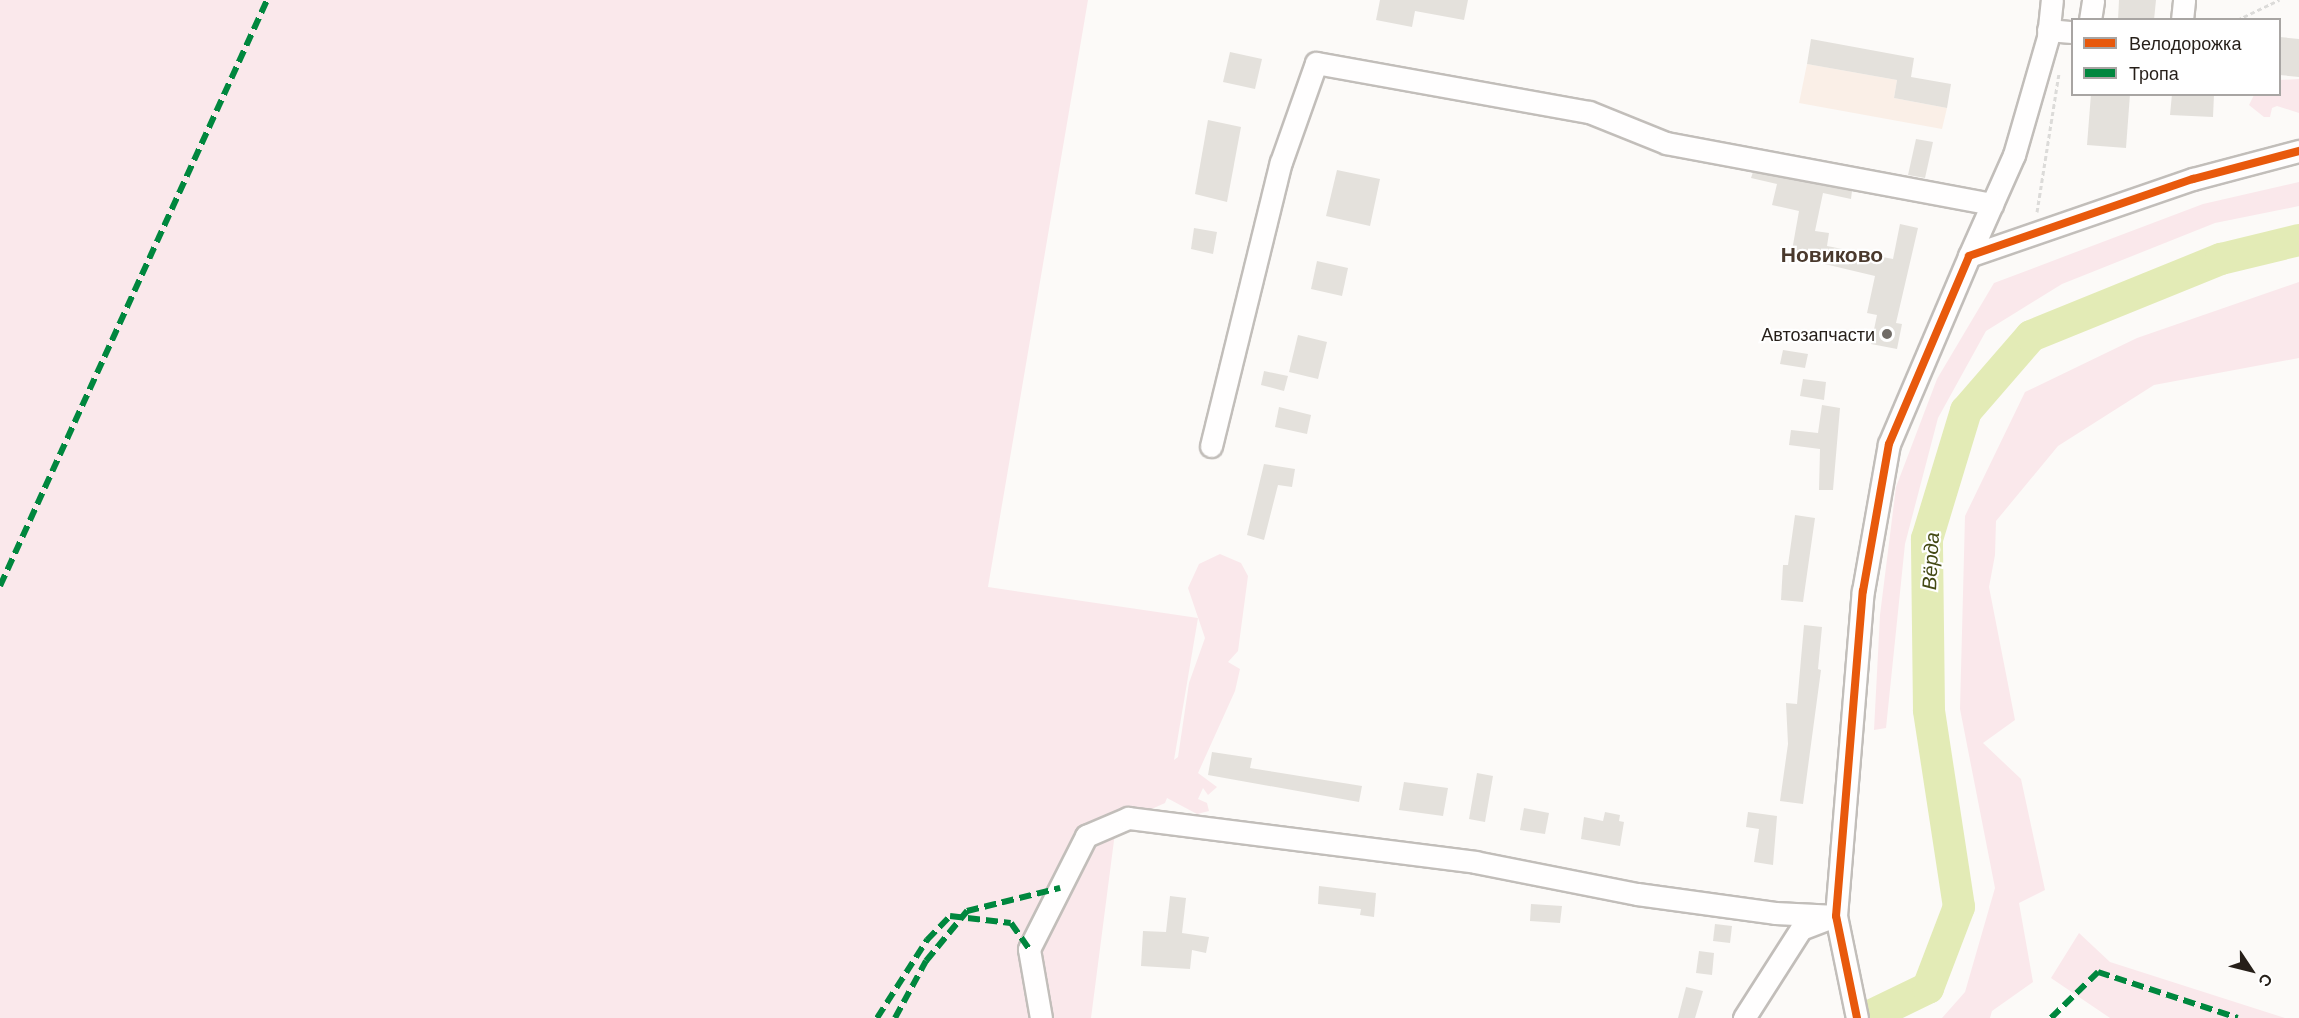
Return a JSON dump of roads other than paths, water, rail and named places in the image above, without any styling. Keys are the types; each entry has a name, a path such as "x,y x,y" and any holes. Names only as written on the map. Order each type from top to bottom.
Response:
{"street":[{"path":"1857,1018 1836,916 1863,591 1889,444 2014,155 2048,30 2052,0"},
{"path":"2090,18 2093,0"},
{"path":"2182,18 2184,0"},
{"path":"2048,30 2071,32"},
{"path":"1212,446 1281,162 1316,63 1589,112 1666,143 1992,204"},
{"path":"1969,256 2193,179 2299,151"},
{"path":"1041,1018 1029,949 1086,836 1128,818 1475,862 1637,894 1775,913 1836,916"},
{"path":"1744,1018 1801,929 1836,916"}],"waterway":[{"name":"Вёрда","path":"1866,1018 1928,988 1959,907 1929,710 1927,539 1966,411 2031,336 2221,259 2299,240"}],"place":[{"name":"Автозапчасти","path":"1887,334"}],"district":[{"name":"Новиково","path":"1832,254"}]}
